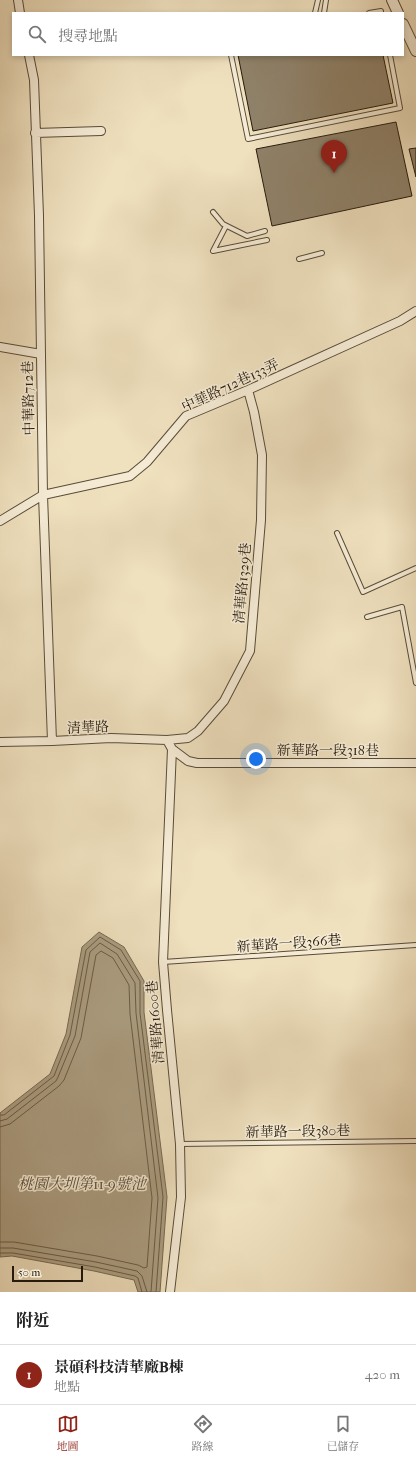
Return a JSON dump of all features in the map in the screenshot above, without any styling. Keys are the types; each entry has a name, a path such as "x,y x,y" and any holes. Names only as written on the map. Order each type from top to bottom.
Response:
{"street":[{"path":"18,0 20,12"},
{"path":"392,0 398,12"},
{"path":"404,26 416,51"},
{"name":"中華路712巷","path":"29,56 34,80 39,224 43,495 52,741"},
{"path":"35,133 101,131"},
{"name":"中華路712巷133弄","path":"0,521 43,495 130,476 147,462 186,416 248,390 400,321 416,311"},
{"path":"0,347 41,354"},
{"name":"清華路1329巷","path":"167,740 188,738 198,731 224,702 250,651 261,520 262,455 254,412 248,390"},
{"name":"清華路","path":"0,742 111,738 167,740"},
{"path":"167,740 172,749"},
{"name":"新華路一段318巷","path":"172,749 188,761 197,763 416,763"},
{"name":"清華路1600巷","path":"170,1292 181,1196 180,1144 167,1010 164,962 172,749"}],"lane":[{"path":"315,12 318,0"},
{"path":"324,12 326,0"},
{"path":"231,56 248,138 400,108 390,56"},
{"path":"213,212 226,226 247,236 266,231"},
{"path":"226,226 213,251 267,240"},
{"path":"299,259 322,252"},
{"path":"336,533 363,592 416,568"},
{"path":"367,617 402,607 416,683"},
{"name":"新華路一段366巷","path":"164,962 416,945"},
{"name":"新華路一段380巷","path":"180,1144 416,1141"}],"water":[{"name":"桃園大圳第11-9號池","path":"99,932 124,947 144,981 144,1012 167,1197 160,1292 138,1292 134,1280 94,1271 12,1256 0,1257 0,1113 50,1074 66,1034 82,947"}],"building":[{"path":"238,56 383,56 393,103 253,131"},
{"path":"396,122 412,196 272,226 256,149"},
{"path":"416,148 416,177 409,149"}],"place":[{"name":"景碩科技清華廠B棟","path":"334,173"}]}
